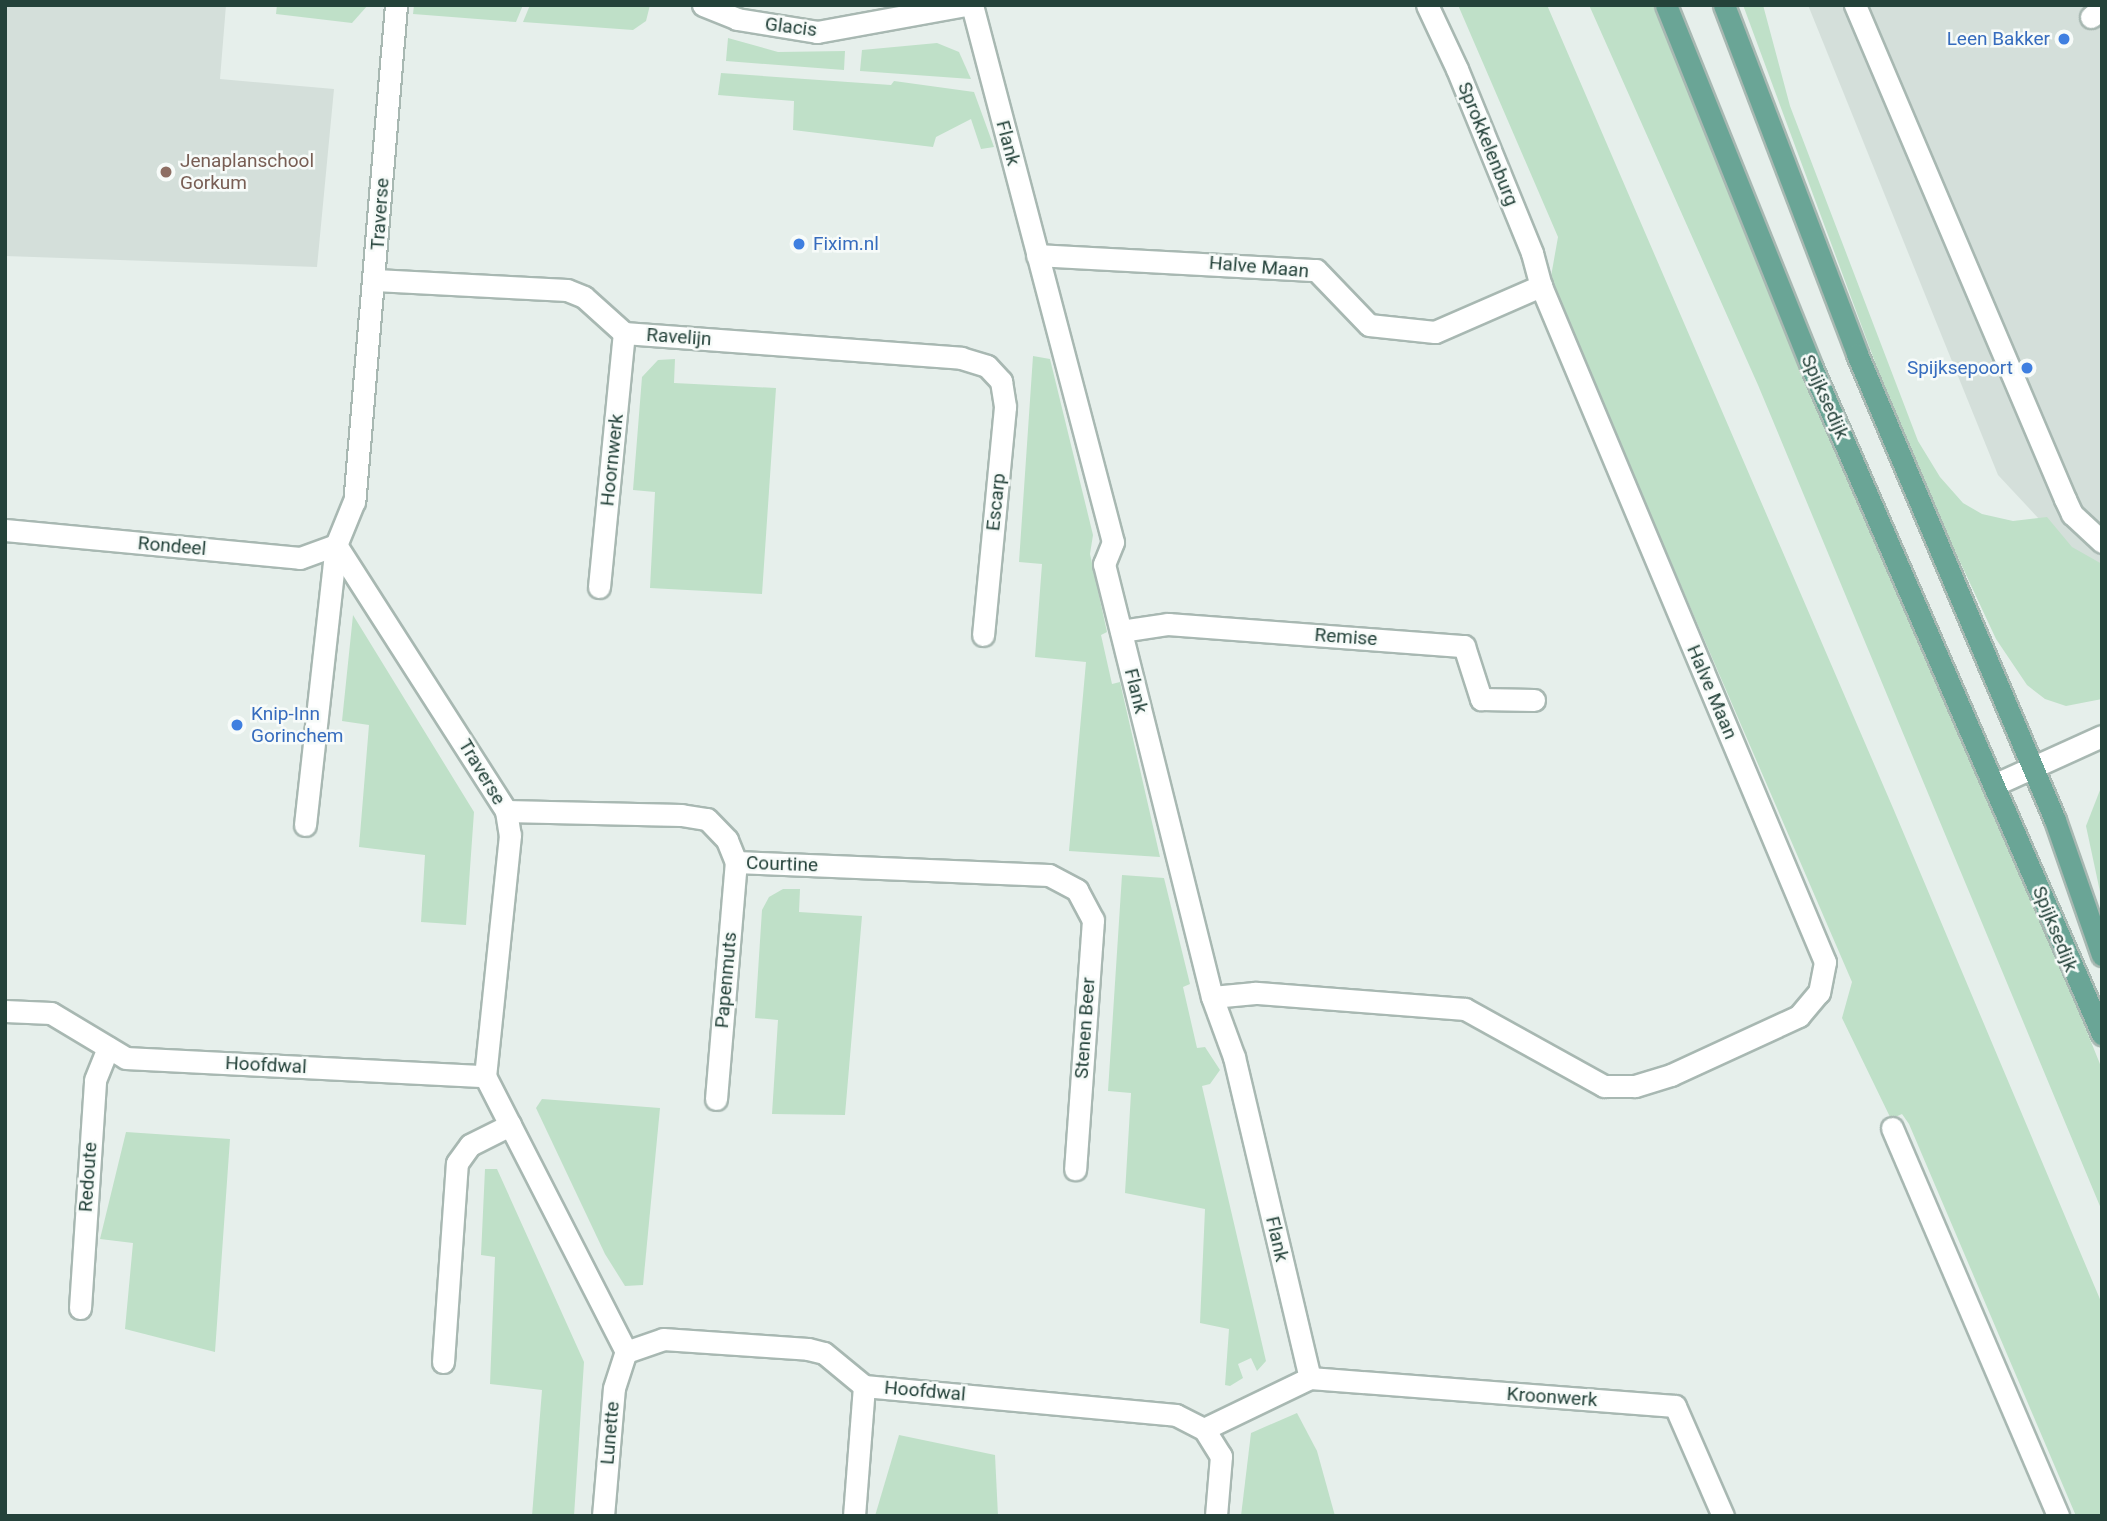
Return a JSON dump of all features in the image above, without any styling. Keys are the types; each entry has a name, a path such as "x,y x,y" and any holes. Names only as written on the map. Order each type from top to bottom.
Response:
{"main road":[{"name":"Spijksedijk","path":"1666,5 1811,366 1996,783 2102,1034"},
{"name":"Spijksedijk","path":"1724,5 1857,354 2032,766 2102,955"}],"street":[{"name":"Traverse","path":"305,825 336,545 352,513 375,280 396,5"},
{"name":"Glacis","path":"703,5 737,19 817,32 965,5"},
{"name":"Flank","path":"972,5 1113,542 1104,564 1212,998 1234,1057 1310,1378"},
{"name":"Sprokkelenburg","path":"1427,5 1462,81 1532,253 1541,286"},
{"path":"1855,5 2065,499 2072,514 2102,542"},
{"name":"Halve Maan","path":"1037,255 1316,270 1369,325 1436,332 1541,286 1825,962 1819,992 1799,1016 1671,1075 1635,1086 1604,1086 1465,1009 1255,993 1212,998"},
{"name":"Ravelijn","path":"375,280 567,290 584,297 624,333 961,358 979,361 995,372"},
{"name":"Hoornwerk","path":"599,587 624,333"},
{"name":"Escarp","path":"983,635 1005,407 1004,390 995,372"},
{"name":"Rondeel","path":"5,530 300,558 336,545"},
{"name":"Traverse","path":"336,545 506,811 510,835 485,1076"},
{"name":"Remise","path":"1121,631 1168,624 1464,646 1481,699 1534,700"},
{"path":"1996,783 2102,736"},
{"name":"Courtine","path":"506,811 708,819 727,840 736,862 1049,875 1077,890"},
{"name":"Papenmuts","path":"716,1099 736,862"},
{"name":"Stenen Beer","path":"1075,1169 1093,920 1077,890"},
{"name":"Hoofdwal","path":"5,1011 51,1013 126,1058 485,1076"},
{"name":"Redoute","path":"80,1308 95,1080 108,1048"},
{"path":"485,1076 626,1352"},
{"path":"443,1362 457,1163 470,1145 510,1125"},
{"path":"1892,1128 2058,1516"},
{"name":"Hoofdwal","path":"626,1352 663,1339 808,1349 839,1363 864,1386 1176,1415 1204,1429"},
{"name":"Lunette","path":"603,1516 614,1388 626,1352"},
{"path":"1216,1516 1221,1456 1204,1429 1310,1378"},
{"name":"Kroonwerk","path":"1310,1378 1675,1406 1723,1516"},
{"path":"854,1516 864,1386"}],"shaded area":[{"name":"Jenaplanschool Gorkum","path":"5,5 226,5 220,79 334,89 317,267 5,256"},
{"name":"Spijksepoort","path":"1808,5 2102,5 2102,576 2055,536 1998,475"}],"green space":[{"path":"277,5 368,5 352,23 276,14"},
{"path":"414,5 523,5 516,22 413,14"},
{"path":"530,5 650,5 646,21 633,30 523,22"},
{"path":"1458,5 1547,5 1893,808 2102,1304 2102,1516 2076,1516 1909,1124 1902,1114 1891,1119 1842,1018 1852,982 1550,282 1558,237"},
{"path":"1589,5 1653,5 2042,920 2102,1069 2102,1211 1758,385"},
{"path":"1743,5 1763,5 1790,106 1918,441 1940,477 1963,503 1982,514 2013,521 2047,517 2072,547 2102,564 2102,699 2066,706 2045,699 2027,685 1996,639 1906,446"},
{"path":"728,38 778,52 845,51 844,70 726,61"},
{"path":"937,43 959,52 971,79 860,71 862,50"},
{"path":"721,73 891,85 894,81 974,92 994,147 981,149 971,119 936,137 933,147 793,130 794,101 718,95"},
{"path":"1033,356 1050,359 1093,535 1090,554 1107,632 1101,635 1112,684 1120,682 1160,857 1069,851 1086,662 1035,657 1042,564 1019,562"},
{"path":"675,359 674,383 776,388 762,594 650,588 655,492 633,490 642,377 658,360"},
{"path":"353,615 474,812 466,925 421,922 425,855 359,847 369,725 342,721"},
{"path":"2102,785 2102,901 2086,826"},
{"path":"1122,875 1164,878 1190,984 1183,987 1197,1048 1205,1047 1220,1070 1210,1084 1202,1086 1266,1361 1257,1371 1251,1358 1238,1364 1243,1378 1230,1386 1225,1385 1229,1329 1200,1323 1205,1209 1125,1193 1131,1093 1108,1091"},
{"path":"783,889 800,889 799,912 862,916 845,1115 772,1114 778,1020 755,1018 762,910 769,897"},
{"path":"542,1099 660,1108 643,1285 625,1286 605,1254 536,1108"},
{"path":"126,1132 230,1139 215,1352 125,1329 133,1243 100,1239"},
{"path":"485,1169 497,1169 584,1362 574,1516 532,1516 542,1390 490,1384 495,1257 481,1255"},
{"path":"1297,1413 1317,1451 1335,1516 1241,1516 1251,1433"},
{"path":"899,1435 995,1455 998,1516 875,1516"}],"place":[{"name":"Leen Bakker","path":"2064,39"},
{"name":"Jenaplanschool Gorkum","path":"166,172"},
{"name":"Fixim.nl","path":"799,244"},
{"name":"Spijksepoort","path":"2027,368"},
{"name":"Knip-Inn Gorinchem","path":"237,725"}]}
